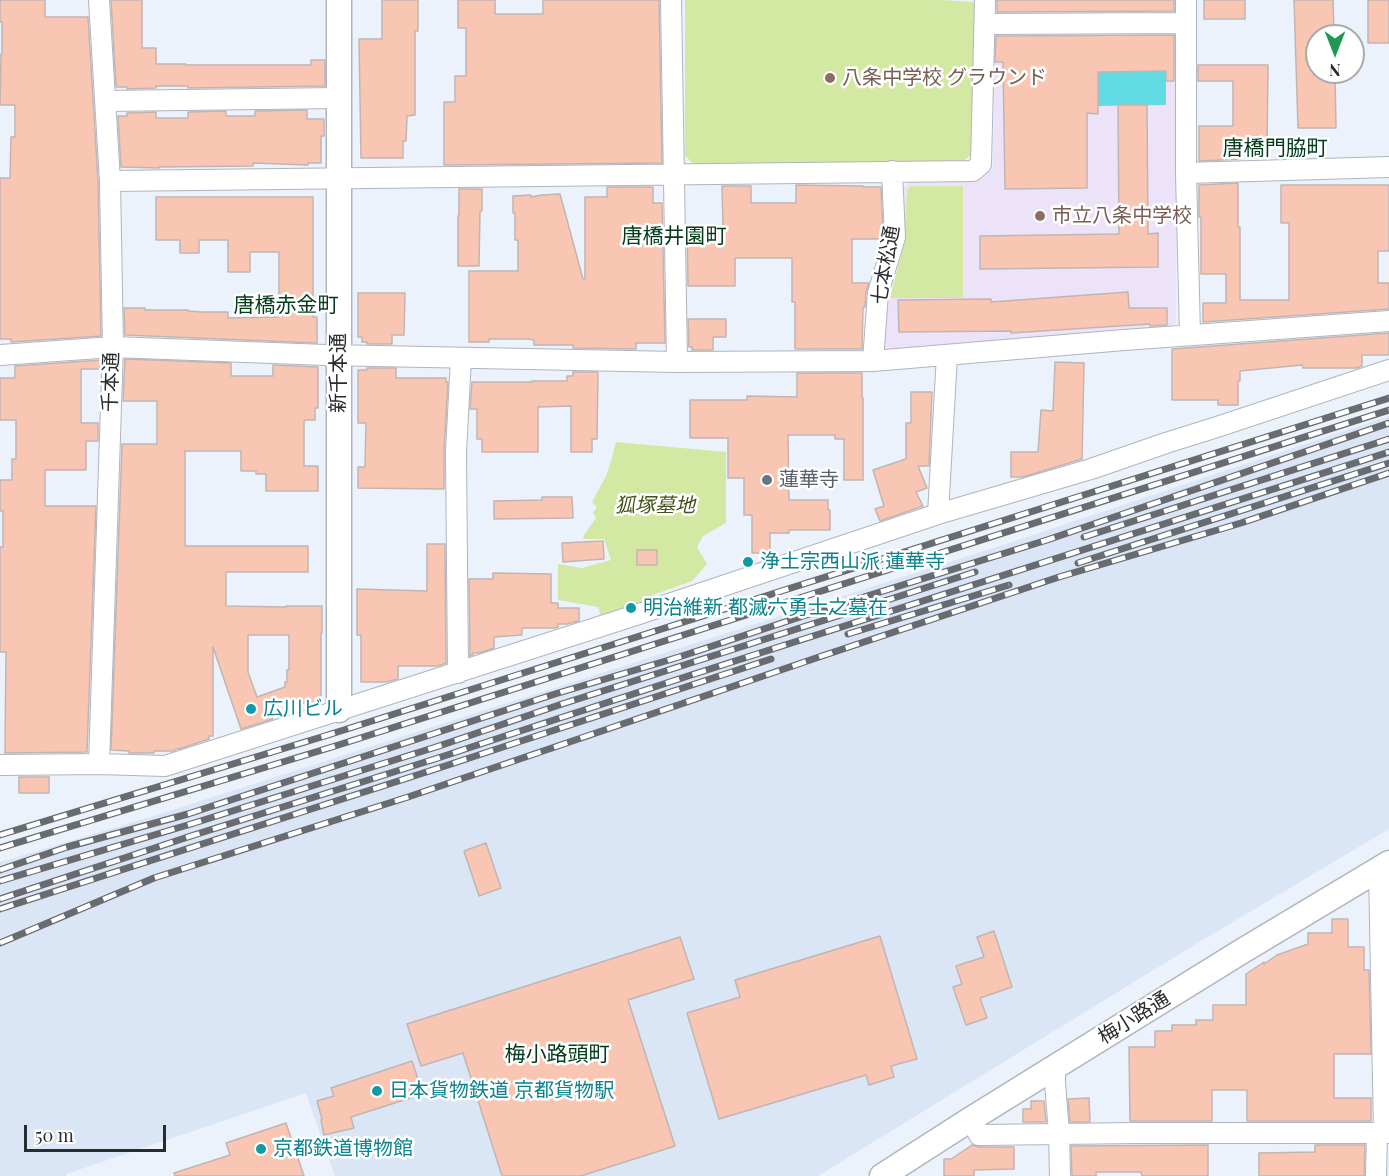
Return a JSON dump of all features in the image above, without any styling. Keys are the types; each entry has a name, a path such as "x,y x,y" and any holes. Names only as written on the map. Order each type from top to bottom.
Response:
{"street":[{"name":"千本通","path":"99,0 110,181 112,347 99,764"},
{"name":"新千本通","path":"339,0 339,710"},
{"path":"671,0 677,362"},
{"path":"110,181 973,171 981,164 985,0"},
{"path":"1186,0 1186,172 1190,335"},
{"path":"984,24 1186,23"},
{"path":"105,101 339,98"},
{"path":"1186,172 1389,167"},
{"name":"七本松通","path":"873,361 878,293 895,237 892,171"},
{"path":"0,355 112,347 339,355 677,362 873,361 1389,321"},
{"path":"938,514 947,355"},
{"path":"458,673 456,452 460,358"},
{"path":"0,765 165,766 458,673 938,514 1091,469 1389,370"},
{"path":"1376,1176 1383,1132 1384,866"},
{"name":"梅小路通","path":"882,1176 1055,1066 1384,866"},
{"path":"1055,1066 1060,1176"},
{"path":"971,1119 979,1135 1383,1132"}],"shaded area":[{"name":"市立八条中学校","path":"995,62 1177,62 1176,323 1167,329 891,350 882,345 885,309 904,244 904,188 910,182 979,181 993,168"},
{"path":"1389,416 1389,829 1191,947 818,1176 335,1176 306,1093 66,1174 66,1176 0,1176 0,862 150,817 1009,543"}],"green space":[{"name":"八条中学校 グラウンド","path":"685,0 975,2 973,154 963,161 694,164 685,156"},
{"path":"911,186 963,186 963,298 890,298 904,244 907,190"},
{"name":"狐塚墓地","path":"616,442 726,452 726,523 703,536 697,547 707,564 692,581 653,595 654,601 601,616 598,607 558,600 558,564 582,568 611,560 604,539 583,539 596,518 593,513 597,507 592,502 606,476"}],"water":[{"path":"1166,71 1166,105 1098,106 1098,72"}],"building":[{"path":"0,0 45,0 45,17 88,17 98,181 101,336 11,342 11,339 0,339 0,178 10,178 11,137 15,137 15,105 0,105 2,22 0,22"},
{"path":"111,0 142,0 142,48 156,48 156,64 311,65 311,60 325,60 325,86 188,88 188,86 156,86 156,88 127,89 127,87 116,87"},
{"path":"382,0 418,0 418,31 415,31 415,115 407,116 403,158 361,158 359,39 382,39"},
{"path":"458,0 495,0 495,14 543,14 543,0 659,0 662,163 444,165 444,102 455,102 455,76 466,76 466,28 458,28"},
{"path":"997,0 1174,0 1174,11 997,12"},
{"path":"1204,0 1245,0 1245,19 1204,19"},
{"path":"1294,0 1333,0 1334,24 1305,24 1305,84 1335,84 1336,128 1298,128"},
{"path":"1368,0 1389,0 1389,43 1368,43"},
{"path":"1174,35 1174,81 1166,81 1166,71 1098,72 1098,114 1087,113 1087,188 1005,189 1003,62 995,62 996,36"},
{"path":"1198,65 1268,65 1267,150 1241,150 1241,159 1199,161 1199,126 1233,126 1233,81 1198,81"},
{"path":"1118,105 1147,105 1148,234 1158,233 1158,267 980,269 980,236 1119,234"},
{"path":"307,110 307,119 324,119 324,136 321,136 321,163 121,167 118,116 127,116 127,113 156,112 156,118 188,118 188,112 226,111 226,116 255,116 255,111"},
{"path":"1238,183 1240,300 1289,300 1289,223 1281,223 1281,185 1389,185 1389,251 1378,251 1378,283 1389,283 1389,309 1203,322 1203,303 1226,303 1226,274 1201,274 1199,185"},
{"path":"796,185 881,187 882,239 852,239 852,283 869,283 865,307 863,307 862,349 795,349 792,258 735,258 735,286 688,286 687,227 723,227 722,186 751,186 751,203 796,203"},
{"path":"607,187 653,187 653,203 662,203 665,343 636,343 636,349 534,345 534,340 529,339 489,339 489,342 469,342 469,271 518,271 518,240 515,240 513,196 560,194 583,279 585,279 585,197 607,197"},
{"path":"459,189 482,189 479,266 458,266"},
{"path":"156,197 313,197 313,317 317,317 317,343 125,335 124,308 228,312 228,318 279,317 279,252 250,252 250,272 228,272 228,240 199,240 199,253 180,253 180,240 156,240"},
{"path":"1128,292 1129,308 1167,308 1167,325 1150,326 1150,324 1011,333 1011,331 899,332 898,300 991,299 991,302"},
{"path":"358,293 405,293 404,335 392,335 392,344 362,342 362,337 358,337"},
{"path":"688,319 726,319 726,337 713,337 713,350 692,350 692,347 689,347"},
{"path":"1389,333 1389,355 1362,355 1362,366 1357,368 1303,368 1302,365 1240,371 1238,405 1218,405 1218,400 1172,400 1172,349"},
{"path":"125,359 231,363 231,376 273,376 273,365 318,367 318,408 315,408 315,420 304,422 304,466 318,466 318,491 266,491 266,474 241,471 241,451 185,451 185,546 308,546 308,572 226,572 226,606 322,606 321,703 268,704 273,719 241,729 213,647 213,736 174,751 129,753 129,751 111,750 122,444 157,444 157,401 123,401","holes":["248,635 289,635 289,670 287,670 285,687 257,697 248,672"]},
{"path":"101,360 100,369 81,369 81,423 98,423 98,441 86,441 86,470 45,470 45,506 96,506 87,752 5,753 6,652 0,652 0,547 3,547 3,511 0,511 0,480 12,480 12,459 16,459 16,420 0,420 0,378 15,378 15,366"},
{"path":"1055,362 1084,363 1082,459 1023,477 1011,477 1011,452 1038,452 1041,410 1053,411"},
{"path":"367,368 396,368 396,378 446,378 448,382 444,489 358,488 358,467 365,467 366,423 358,423 358,370 367,370"},
{"path":"573,372 598,372 597,439 592,439 592,452 571,452 571,406 538,407 538,452 482,452 482,439 477,439 477,409 470,409 472,382 567,381 567,376 573,376"},
{"path":"797,373 862,373 863,480 844,480 844,439 835,439 835,435 788,435 789,500 828,500 830,530 789,530 789,533 770,533 770,553 752,553 752,515 744,515 744,478 728,478 728,438 690,438 690,400 747,400 747,396 797,397"},
{"path":"911,392 932,392 929,466 918,466 927,488 916,492 923,506 880,521 875,509 884,506 873,470 906,459 906,423 911,423"},
{"path":"542,497 572,497 573,518 494,519 494,501 542,500"},
{"path":"603,541 604,559 563,562 562,543"},
{"path":"427,544 445,544 446,663 438,666 398,666 398,679 386,682 361,682 361,635 357,635 357,589 427,591"},
{"path":"637,550 657,550 657,565 637,565"},
{"path":"493,573 551,574 551,603 558,603 558,608 579,608 579,621 558,624 556,628 522,628 522,635 494,637 494,648 473,653 470,656 469,579 493,579"},
{"path":"19,777 49,777 49,793 19,793"},
{"path":"486,843 501,888 479,896 464,851"},
{"path":"1332,919 1348,919 1348,947 1364,947 1364,970 1369,970 1371,1054 1334,1054 1334,1098 1371,1098 1371,1121 1247,1121 1247,1090 1212,1090 1212,1121 1130,1121 1129,1047 1155,1047 1155,1031 1172,1031 1172,1025 1196,1025 1196,1020 1213,1020 1213,1005 1246,1005 1246,974 1277,955 1308,944 1308,933 1332,933"},
{"path":"994,931 1012,987 980,998 987,1018 966,1025 953,987 962,984 956,966 984,957 977,937"},
{"path":"880,936 917,1059 891,1066 894,1077 869,1085 866,1075 719,1119 687,1013 740,997 735,980"},
{"path":"680,937 694,979 628,1000 675,1146 581,1176 502,1176 463,1053 421,1066 407,1024"},
{"name":"日本貨物鉄道 京都貨物駅","path":"412,1061 423,1094 351,1117 354,1128 324,1135 317,1101 334,1096 331,1088"},
{"path":"1089,1098 1090,1122 1070,1122 1068,1099"},
{"path":"1031,1101 1044,1101 1046,1122 1023,1122 1023,1109 1031,1109"},
{"name":"京都鉄道博物館","path":"286,1123 304,1176 175,1176 174,1173 230,1155 226,1143"},
{"path":"972,1145 1014,1147 1014,1169 974,1170 974,1176 944,1176 944,1159 951,1159"},
{"path":"1208,1145 1208,1176 1142,1176 1141,1172 1096,1172 1096,1176 1072,1176 1071,1146"},
{"path":"1315,1145 1365,1145 1364,1176 1259,1176 1259,1153 1315,1152"}],"railway":[{"path":"0,835 328,735 1389,398"},
{"path":"0,848 332,747 1389,410"},
{"path":"0,870 67,847 188,814 555,694 1047,540 1389,423"},
{"path":"1084,537 1389,439"},
{"path":"0,899 1389,452"},
{"path":"1078,563 1389,463"},
{"path":"0,943 154,878 408,797 1059,577 1241,523 1389,473"},
{"path":"0,881 439,746 559,705 975,572"},
{"path":"848,634 1009,585"},
{"path":"0,909 771,659"}],"place":[{"name":"八条中学校 グラウンド","path":"830,78"},
{"name":"市立八条中学校","path":"1040,216"},
{"name":"蓮華寺","path":"767,480"},
{"name":"浄土宗西山派 蓮華寺","path":"748,562"},
{"name":"明治維新 都滅六勇士之墓在","path":"631,608"},
{"name":"広川ビル","path":"251,709"},
{"name":"日本貨物鉄道 京都貨物駅","path":"377,1091"},
{"name":"京都鉄道博物館","path":"261,1149"}],"district":[{"name":"唐橋門脇町","path":"1275,148"},
{"name":"唐橋井園町","path":"674,236"},
{"name":"唐橋赤金町","path":"286,305"},
{"name":"梅小路頭町","path":"557,1054"}]}
